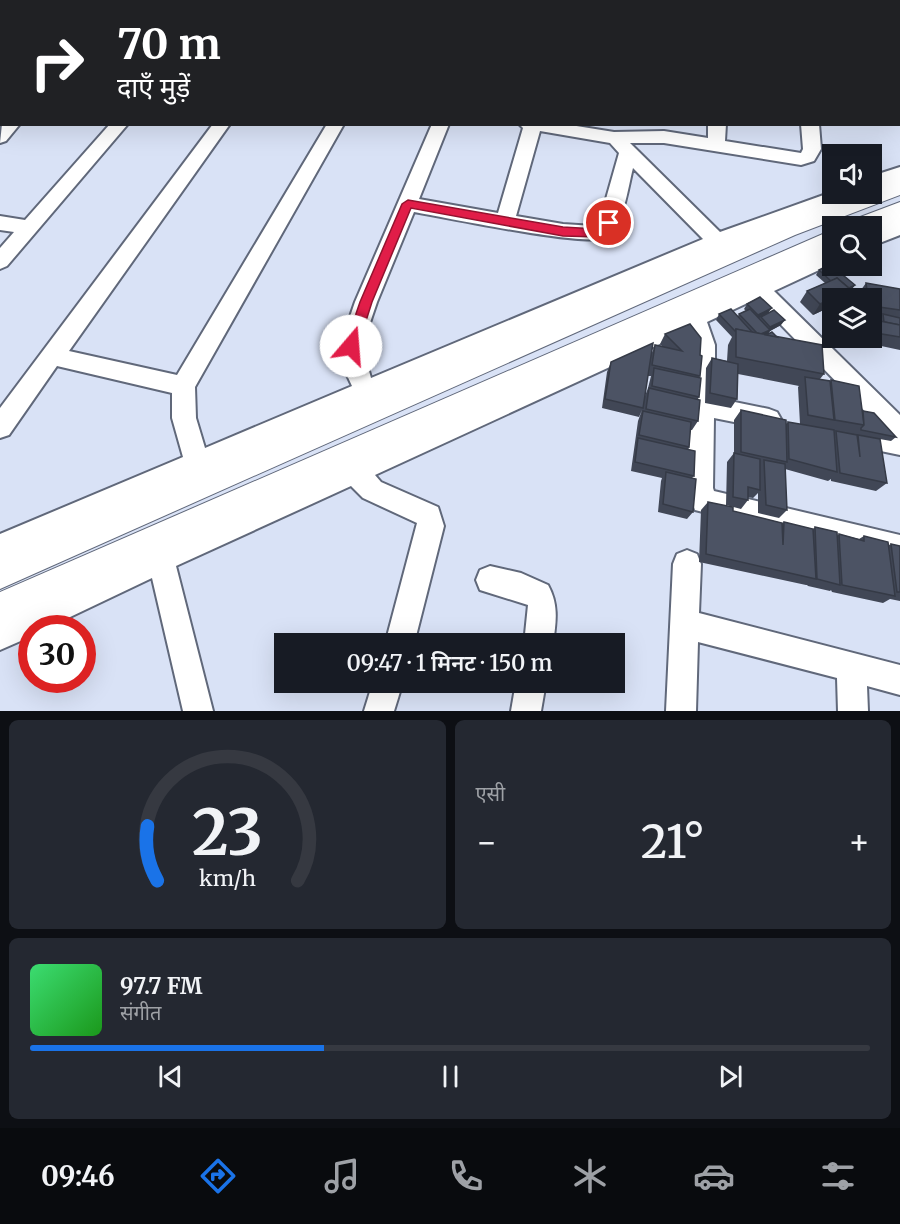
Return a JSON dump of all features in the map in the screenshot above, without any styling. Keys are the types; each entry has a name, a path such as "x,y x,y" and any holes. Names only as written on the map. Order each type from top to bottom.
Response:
{"main road":[{"path":"0,570 774,233 900,185"},
{"path":"882,219 900,211"},
{"path":"0,612 822,244"}],"street":[{"path":"0,261 118,126"},
{"path":"4,415 52,356 221,126"},
{"path":"197,463 184,418 183,386 335,126"},
{"path":"366,391 356,371 351,346 366,302 440,126"},
{"path":"505,221 530,126"},
{"path":"543,126 664,137 801,159 808,157 812,149 810,126"},
{"path":"716,146 717,126"},
{"path":"607,131 717,241"},
{"path":"408,204 563,231 599,233 609,223 628,152"},
{"path":"882,179 900,173"},
{"path":"0,547 717,241 822,202"},
{"path":"0,223 29,227"},
{"path":"882,235 900,227"},
{"path":"0,636 161,560 822,260"},
{"path":"758,288 900,431"},
{"path":"694,317 704,345 700,488 704,501 900,548"},
{"path":"52,356 183,386"},
{"path":"703,406 796,424"},
{"path":"831,431 900,444"},
{"path":"355,472 372,490 429,516 431,526 402,633"},
{"path":"161,560 198,711"},
{"path":"681,711 687,564"},
{"path":"490,579 528,589 539,595 543,602 540,633"},
{"path":"685,624 900,680"},
{"path":"850,667 853,711"},
{"path":"380,711 385,693"},
{"path":"526,711 529,693"}],"building":[{"path":"826,276 844,276 855,285 849,288 837,278 831,281"},
{"path":"837,278 849,288 822,288 822,303 820,304 807,291"},
{"path":"866,283 900,289 900,310 882,307 882,288 867,288"},
{"path":"760,297 772,308 758,315 747,304"},
{"path":"731,309 753,333 736,329 735,331 719,314"},
{"path":"750,309 770,330 761,334 757,333 739,314"},
{"path":"774,310 785,320 770,327 761,317"},
{"path":"883,314 900,318 900,325 884,322"},
{"path":"882,321 900,325 900,337 882,334"},
{"path":"690,324 701,338 700,376 652,365 655,345 682,351 665,334"},
{"path":"736,329 822,345 824,374 736,357"},
{"path":"653,343 643,408 605,399 611,362"},
{"path":"712,358 738,364 737,399 710,393"},
{"path":"654,368 701,378 699,397 652,386"},
{"path":"805,377 830,381 834,420 808,415"},
{"path":"831,380 859,386 864,425 835,420"},
{"path":"649,388 700,400 698,421 646,409"},
{"path":"741,410 786,420 787,462 741,452"},
{"path":"643,411 691,422 689,447 639,435"},
{"path":"863,411 874,413 896,437 861,430 864,425"},
{"path":"788,422 834,430 837,472 789,459"},
{"path":"836,431 857,435 860,457 858,435 880,439 887,483 840,473"},
{"path":"638,438 695,451 694,476 635,462"},
{"path":"734,453 760,459 760,490 748,487 748,500 733,497"},
{"path":"764,460 785,464 787,510 766,505"},
{"path":"666,472 696,479 693,512 663,504"},
{"path":"708,502 733,507 733,511 782,523 783,545 784,522 813,529 816,579 706,554"},
{"path":"815,527 837,532 840,585 817,579"},
{"path":"839,534 864,541 864,536 888,542 895,596 842,585"},
{"path":"891,544 900,546 900,592 897,592"}],"route":[{"path":"351,346 366,302 408,204 563,231 599,233 609,223"}]}
